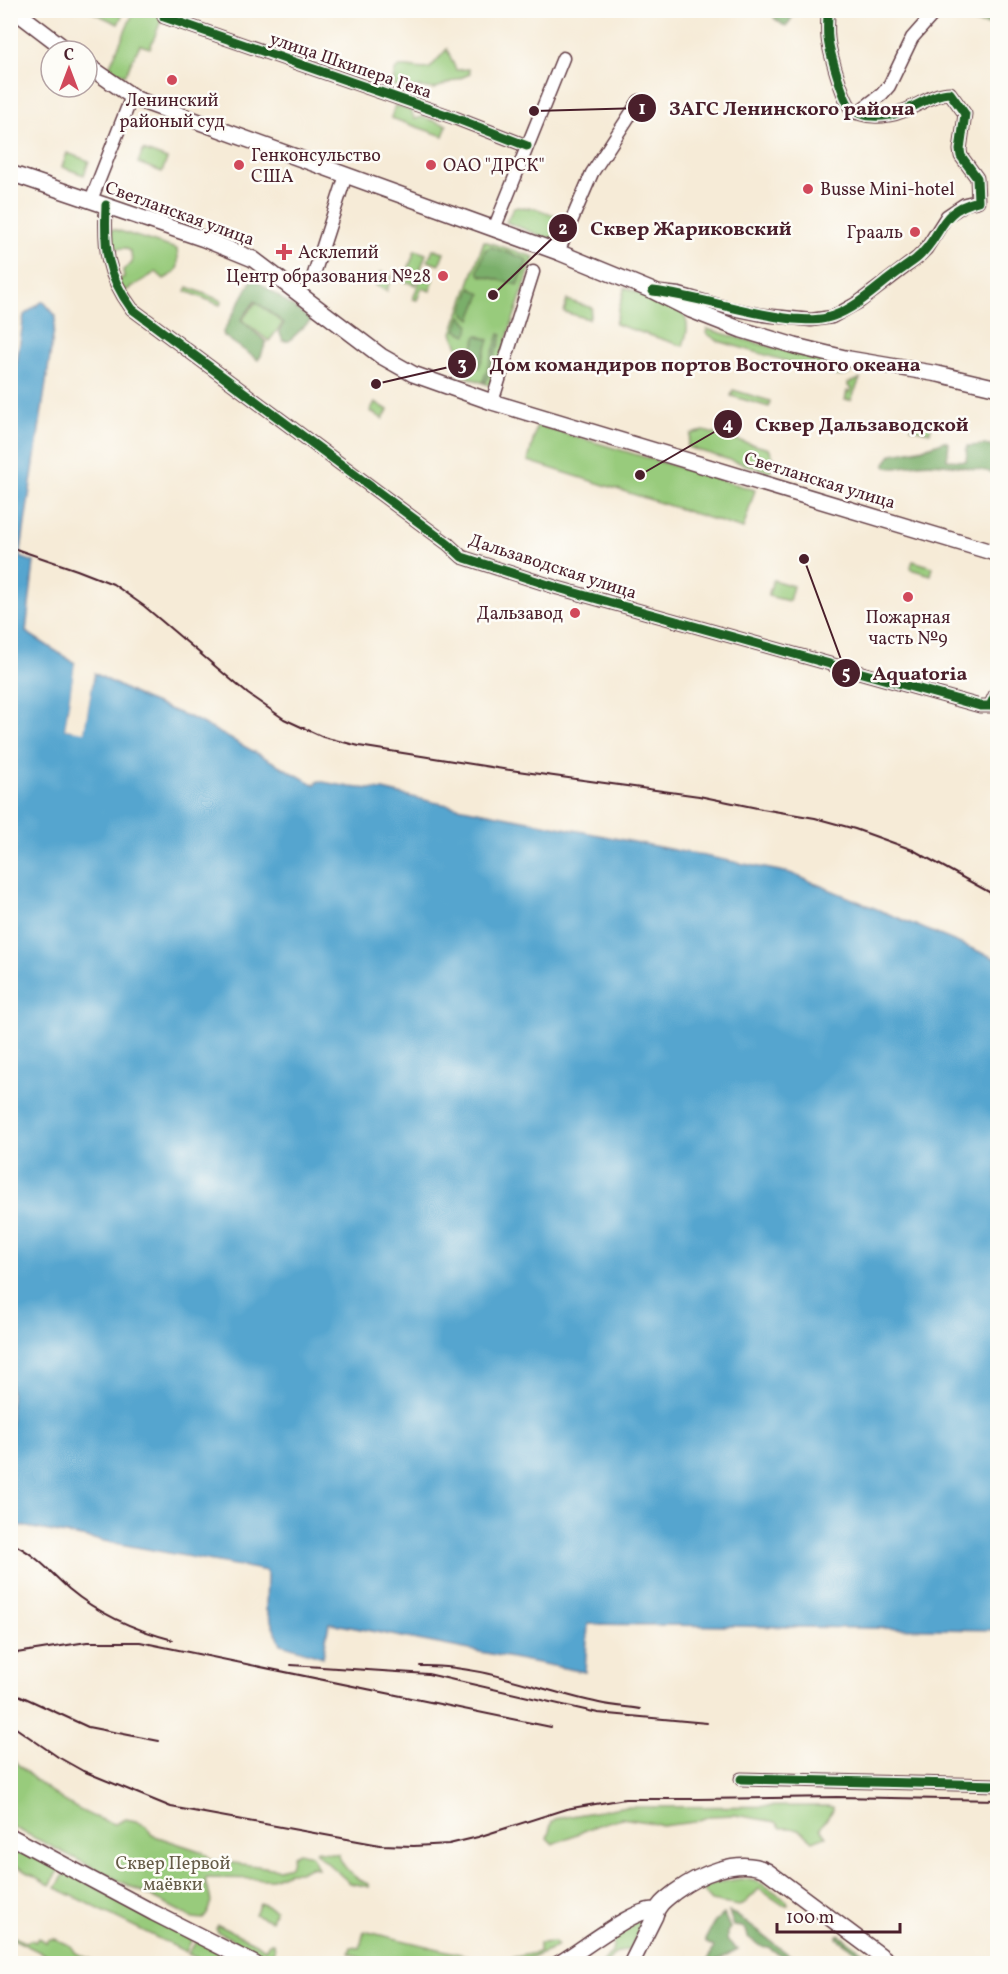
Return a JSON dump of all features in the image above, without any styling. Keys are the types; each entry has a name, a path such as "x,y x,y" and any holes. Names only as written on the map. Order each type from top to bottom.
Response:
{"main road":[{"path":"14,10 53,39"},
{"path":"99,73 132,96 558,252 742,330 795,346 998,388"},
{"name":"Светланская улица","path":"10,173 204,239 253,259 381,356 412,374 492,402 998,554"},
{"path":"10,1836 255,1964"},
{"path":"558,1964 625,1920 645,1911 655,1910 689,1882 707,1873 750,1866 760,1867 892,1964"},
{"path":"631,1964 655,1916 655,1910"}],"street":[{"path":"653,291 679,294 728,308 770,316 811,320 831,317 859,302 917,258 926,249 947,216 965,204 978,201 977,178 961,156 960,150 965,114 950,93 936,96 894,114 857,113 847,103 834,65 828,39 828,10"},
{"path":"857,113 889,86 912,38 935,12 940,10"},
{"name":"улица Шкипера Гека","path":"164,17 455,118 527,146"},
{"path":"494,229 563,58"},
{"path":"91,200 132,96"},
{"path":"558,252 592,173 639,101"},
{"path":"314,274 345,175"},
{"name":"Дальзаводская улица","path":"106,206 105,225 110,268 118,291 132,309 462,557 558,588 980,706 990,706 996,694"},
{"path":"492,402 533,272"},
{"path":"741,1779 998,1785"}],"green space":[{"path":"775,10 796,11 787,26 774,18"},
{"path":"90,11 117,11 123,14 118,24"},
{"path":"134,11 165,11 150,48 140,45 125,75 109,68"},
{"path":"970,12 997,12 997,26 972,22"},
{"path":"447,49 456,70 469,69 470,74 434,89 420,87 406,89 394,86 395,70 399,67 430,68"},
{"path":"395,105 411,111 415,119 422,117 447,125 443,136 391,118"},
{"path":"143,150 167,159 162,172 138,163"},
{"path":"67,153 89,161 84,175 62,167"},
{"path":"514,207 535,208 561,218 552,240 506,222"},
{"path":"113,229 177,249 178,267 164,279 156,272 124,292 118,280 124,277 123,270 132,263 131,252 126,248 111,249 109,233"},
{"path":"484,241 534,257 491,386 457,373 463,358 452,333"},
{"path":"491,247 526,259 527,262 518,285 480,275 478,271 485,250"},
{"path":"433,249 444,252 439,265 428,261"},
{"path":"415,250 426,254 415,285 404,281"},
{"path":"380,272 391,276 387,291 375,285"},
{"path":"422,274 434,279 430,291 422,288 417,300 413,299"},
{"path":"253,278 311,320 289,341 283,341 279,331 284,323 255,301 241,320 266,342 258,360 224,336 223,332"},
{"path":"188,287 222,301 220,305 186,291"},
{"path":"625,287 681,312 687,324 683,346 615,324"},
{"path":"471,288 481,294 471,319 463,310"},
{"path":"567,300 592,308 589,319 564,312"},
{"path":"256,302 283,323 269,341 242,320"},
{"path":"461,316 470,325 467,335 456,330"},
{"path":"707,329 850,369 852,372 845,376 837,376 718,341 706,333"},
{"path":"499,334 502,335 486,382 483,381"},
{"path":"477,335 489,340 479,367 468,362"},
{"path":"860,379 851,400 845,400 847,391 850,392 852,389 848,383"},
{"path":"733,390 770,401 769,407 731,396"},
{"path":"375,402 388,410 383,419 370,411"},
{"path":"914,418 932,421 930,432 911,428"},
{"path":"537,425 755,490 743,529 528,461"},
{"path":"704,431 769,449 774,459 770,472 687,447 691,434"},
{"path":"944,441 949,443 947,460 966,461 968,446 986,445 997,448 997,473 937,464 917,464 897,468 885,466 892,454 925,448"},
{"path":"913,561 933,567 931,575 910,569"},
{"path":"773,580 793,586 789,601 768,596"},
{"name":"Сквер Первой маёвки","path":"11,1758 46,1789 86,1813 115,1824 126,1819 136,1821 146,1826 152,1835 203,1852 212,1860 279,1869 290,1866 293,1855 299,1852 311,1855 318,1868 310,1867 299,1872 289,1872 272,1879 207,1878 205,1881 211,1901 210,1910 203,1919 193,1918 11,1826"},
{"path":"621,1807 833,1807 833,1810 820,1828 826,1836 813,1841 799,1830 781,1828 776,1822 735,1815 710,1816 694,1822 662,1826 621,1818 553,1844 547,1838 555,1819"},
{"path":"11,1843 60,1869 50,1885 11,1863"},
{"path":"316,1851 338,1854 350,1872 369,1887 350,1883"},
{"path":"66,1871 192,1939 186,1952 56,1888"},
{"path":"747,1879 765,1886 787,1901 788,1905 783,1905 759,1889 739,1906 711,1901 703,1892 705,1887 716,1883"},
{"path":"260,1903 275,1910 271,1921 255,1914"},
{"path":"729,1912 800,1963 793,1963 768,1947 760,1946 748,1937 746,1930 734,1926"},
{"path":"724,1914 730,1928 727,1932 727,1940 738,1949 707,1963 714,1947 705,1940 715,1921"},
{"path":"642,1920 642,1926 630,1948 615,1954 607,1963 602,1964 612,1952 616,1936 636,1921"},
{"path":"218,1925 265,1949 269,1943 273,1943 274,1950 271,1956 267,1958 218,1932 216,1928"},
{"path":"364,1931 493,1962 539,1952 539,1943 554,1942 557,1945 549,1951 514,1964 371,1963 349,1953 351,1947 360,1948"},
{"path":"10,1935 25,1942 32,1940 35,1942 38,1938 46,1942 49,1939 55,1939 71,1946 76,1953 98,1963 62,1963 11,1938"},
{"path":"837,1935 878,1963 872,1963 837,1938"},
{"path":"197,1940 245,1963 208,1963 188,1954"}],"water":[{"path":"43,301 56,316 20,557 34,562 26,632 75,663 65,729 84,731 94,673 144,699 196,720 315,785 318,781 383,790 790,873 997,959 997,1630 588,1624 585,1672 329,1623 323,1657 281,1644 266,1610 267,1571 11,1524 10,408 24,315"}],"pier":[{"path":"75,663 78,664 68,726 82,728 91,672 94,673 84,732 65,729"}],"railway":[{"path":"10,547 113,584 144,606 248,694 284,719 323,737 359,746 503,769 699,796 815,818 855,829 913,850 998,897"},
{"path":"10,1543 34,1557 93,1607 132,1626 173,1640"},
{"path":"10,1654 87,1642 140,1642 551,1727"},
{"path":"291,1665 428,1674 598,1713 707,1723"},
{"path":"420,1666 465,1669 577,1698 640,1709"},
{"path":"10,1691 88,1727 159,1741"},
{"path":"10,1724 83,1771 171,1807 380,1845 449,1844 566,1809 625,1799 837,1797 998,1800"}],"cycle path":[{"path":"653,291 775,317 808,320 828,318 856,304 916,259 925,251 947,218 965,205 978,201 977,178 961,156 960,150 965,114 950,93 938,95 890,115 869,116 856,112 851,108 840,86 828,38 828,10"},
{"path":"164,17 455,118 527,146"},
{"path":"106,205 106,248 117,284 132,309 448,544 462,557 558,588 980,706 990,706 998,689"},
{"path":"741,1779 998,1785"}],"place":[{"name":"Ленинский районый суд","path":"172,80"},
{"name":"ЗАГС Ленинского района","path":"534,111"},
{"name":"Генконсульство США","path":"239,165"},
{"name":"ОАО \"ДРСК\"","path":"431,165"},
{"name":"Busse Mini-hotel","path":"808,189"},
{"name":"Грааль","path":"915,232"},
{"name":"Асклепий","path":"284,252"},
{"name":"Центр образования №28","path":"443,276"},
{"name":"Сквер Жариковский","path":"493,295"},
{"name":"Дом командиров портов Восточного океана","path":"376,384"},
{"name":"Сквер Дальзаводской","path":"640,475"},
{"name":"Aquatoria","path":"804,559"},
{"name":"Пожарная часть №9","path":"908,597"},
{"name":"Дальзавод","path":"575,613"}]}
